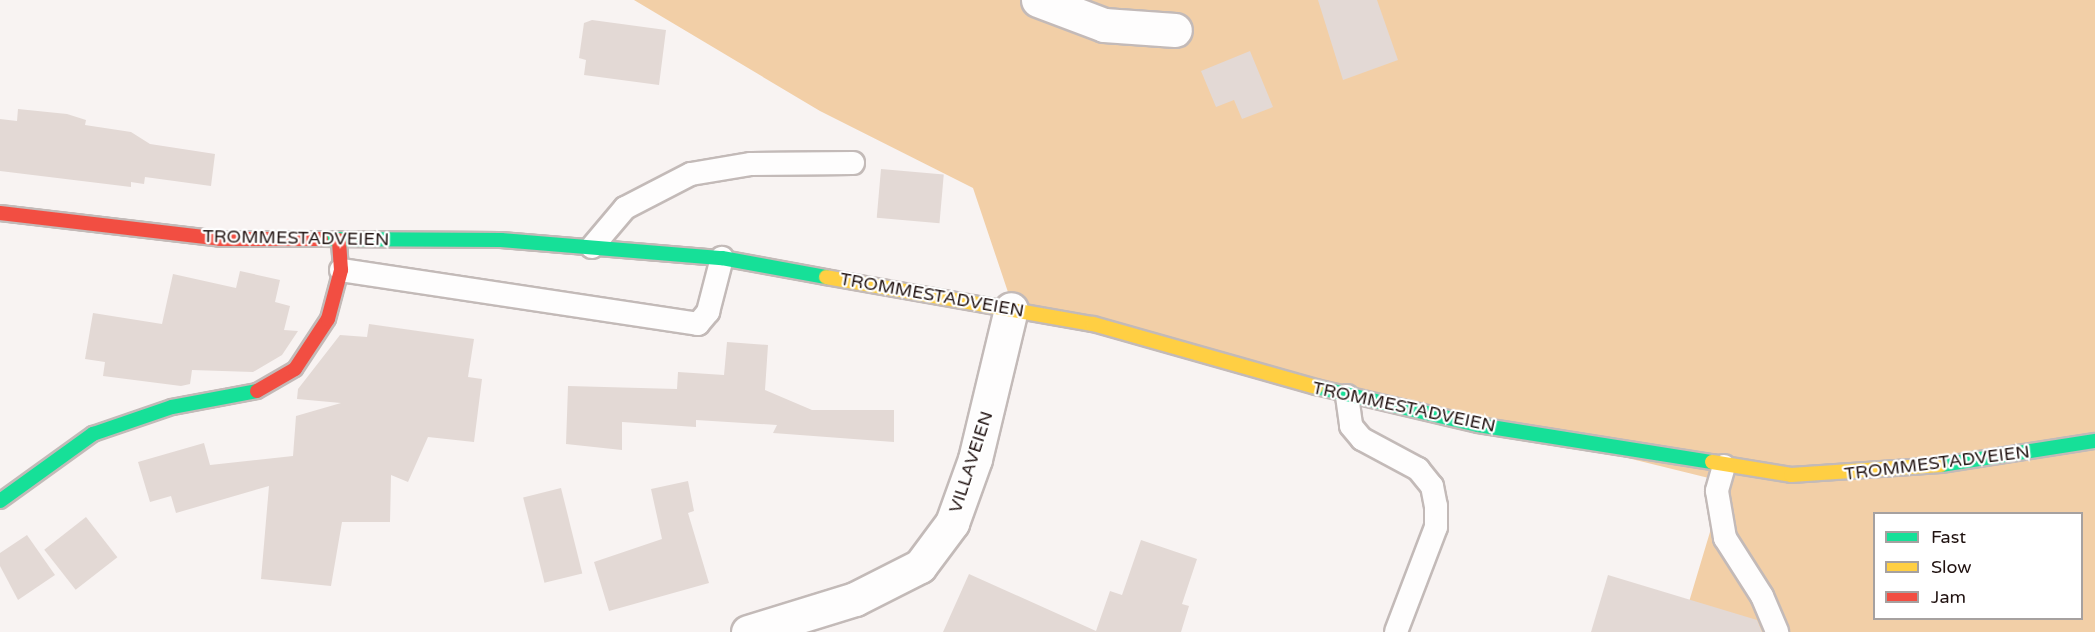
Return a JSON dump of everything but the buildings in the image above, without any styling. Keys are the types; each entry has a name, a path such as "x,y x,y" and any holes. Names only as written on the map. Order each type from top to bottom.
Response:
{"main road":[{"name":"TROMMESTADVEIEN","path":"0,213 220,239 501,240 722,258 1093,324 1347,396 1478,425 1725,466 1844,476 2095,441"},
{"path":"0,501 93,434 172,407 260,390 295,369 328,319 341,270 339,240"}],"street":[{"path":"1038,0 1104,25 1175,30"},
{"name":"VILLAVEIEN","path":"748,632 855,599 920,566 952,523 975,459 1011,309"}],"lane":[{"path":"592,247 625,208 691,174 751,164 853,164"},
{"name":"TROMMESTADVEIEN","path":"341,270 698,324 708,312 722,258"},
{"path":"1347,396 1351,426 1362,439 1418,469 1432,486 1436,506 1436,527 1396,632"},
{"path":"1725,466 1718,491 1725,538 1777,632"}],"shaded area":[{"path":"634,0 2095,0 2095,632 1680,632 1725,482 1013,307 973,188 820,111"}],"traffic: fast":[{"path":"321,239 501,240 722,258 826,277"},
{"path":"1316,387 1478,425 1712,462"},
{"path":"0,501 93,434 172,407 257,391"},
{"path":"1941,465 2095,441"}],"traffic: slow":[{"path":"826,277 1093,324 1316,387"},
{"path":"1712,462 1791,475 1941,465"}],"traffic: jam":[{"path":"0,213 220,239 321,239"},
{"path":"257,391 295,369 328,319 341,270 339,240"}]}
